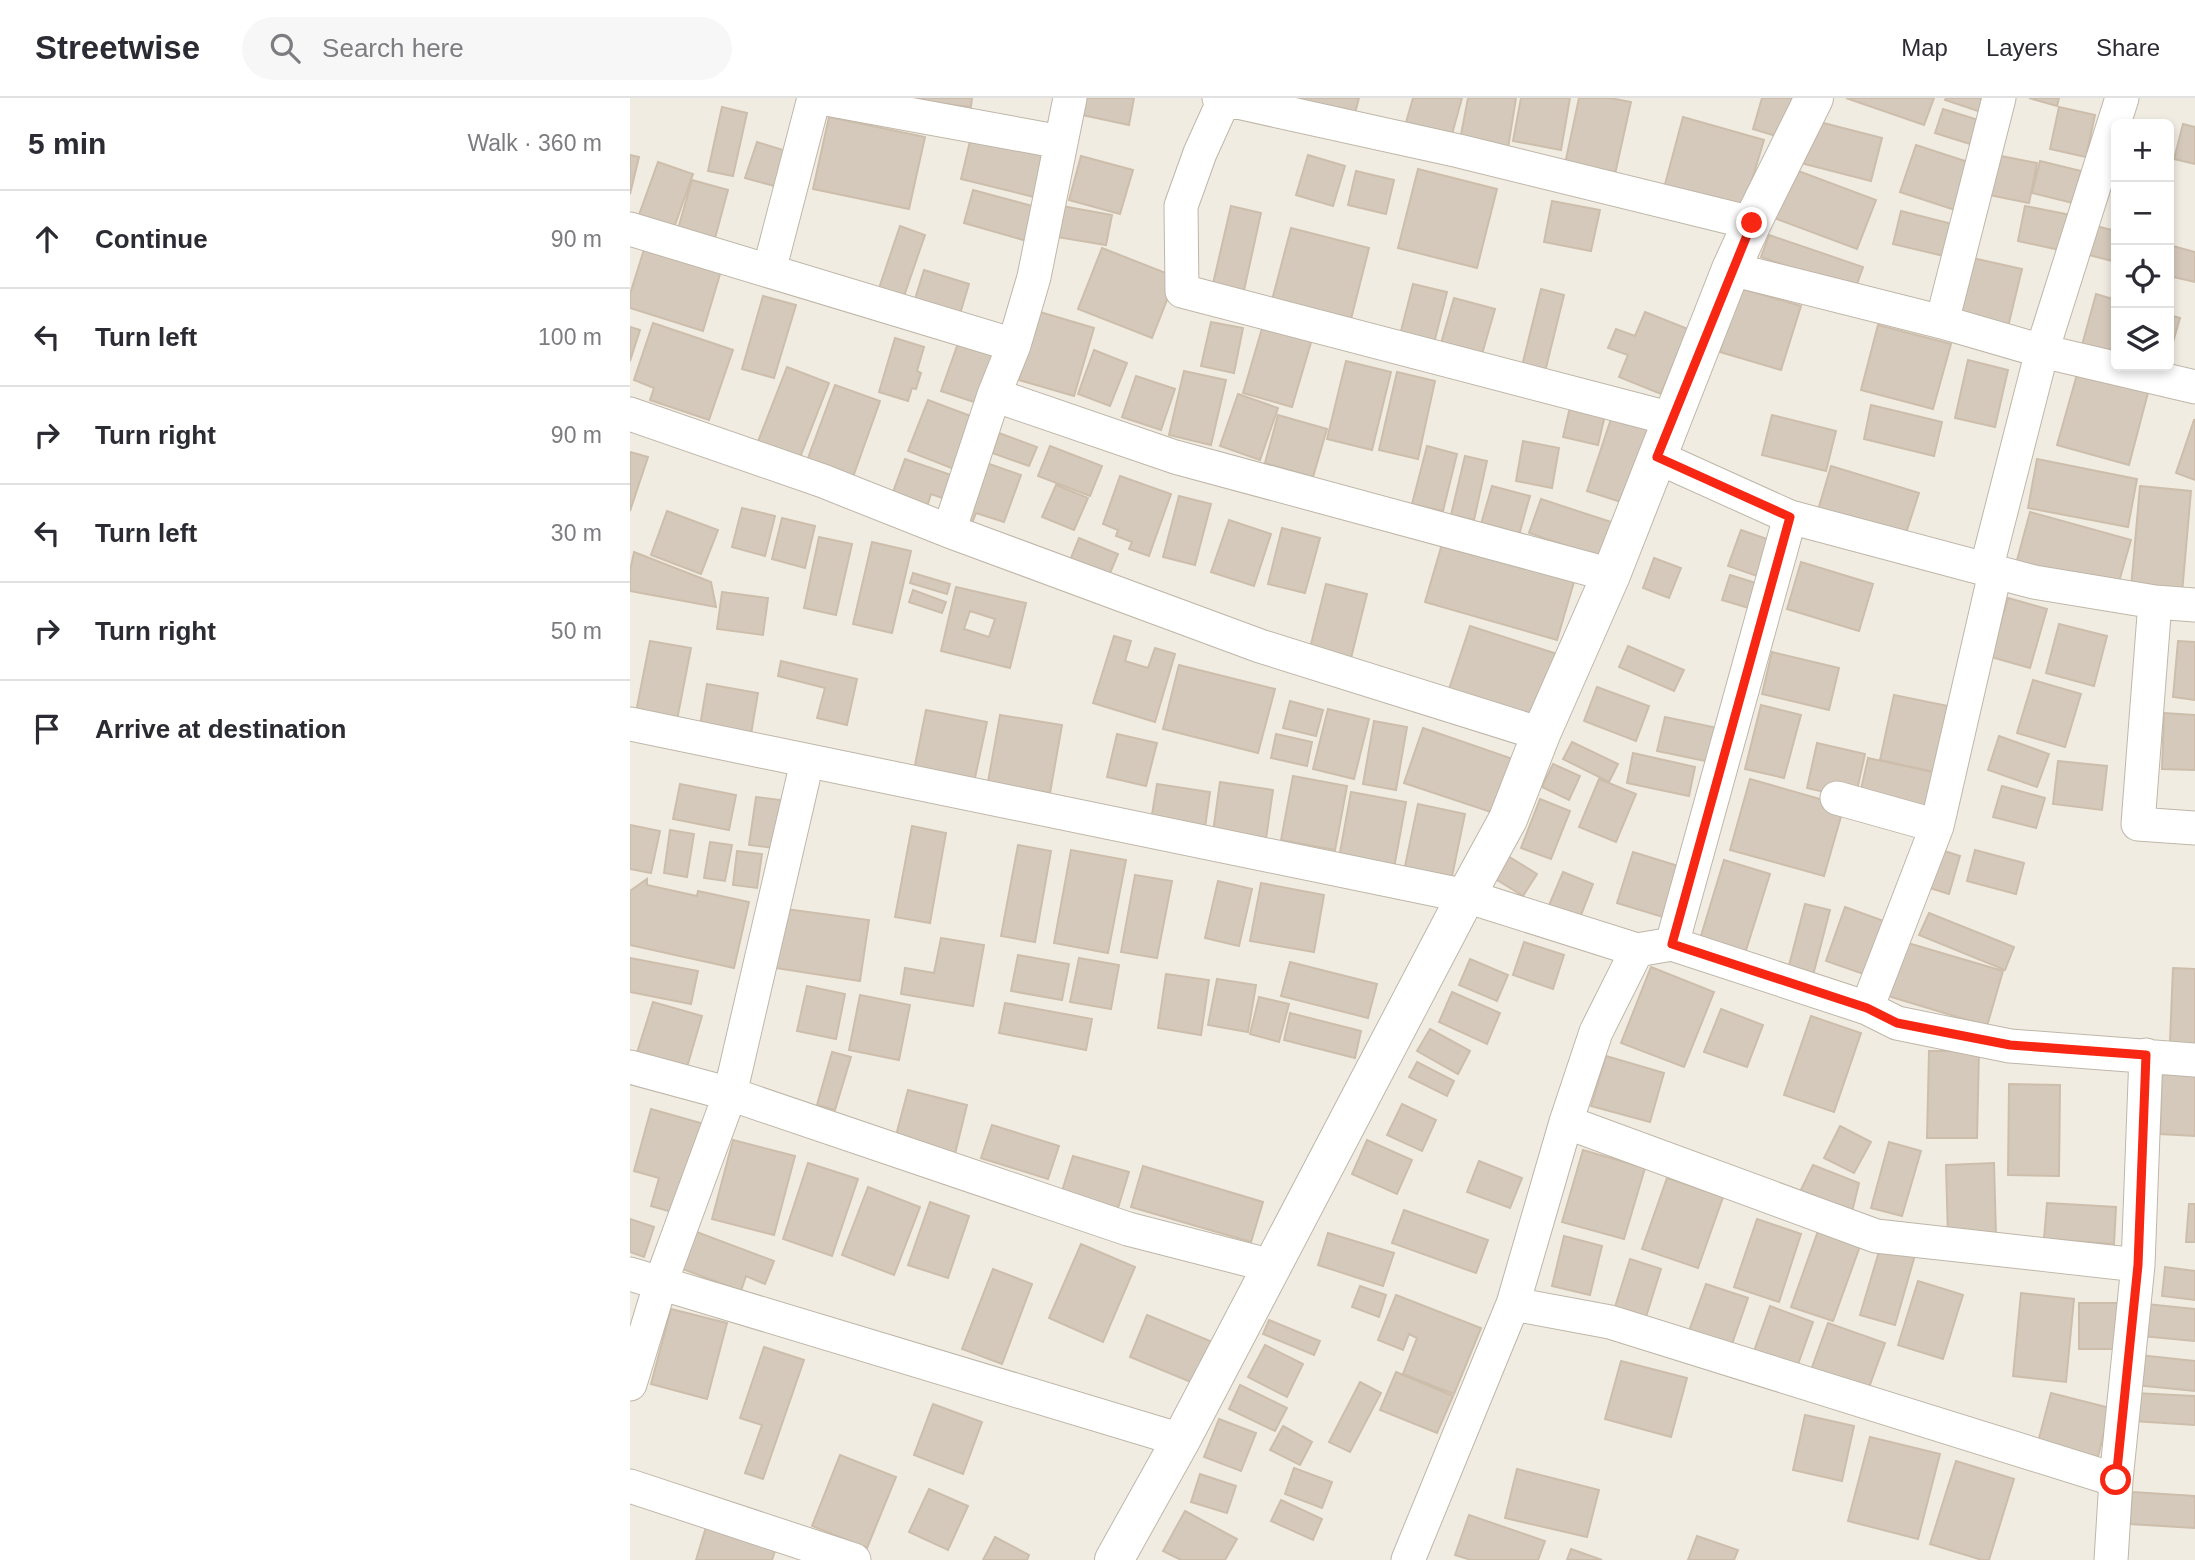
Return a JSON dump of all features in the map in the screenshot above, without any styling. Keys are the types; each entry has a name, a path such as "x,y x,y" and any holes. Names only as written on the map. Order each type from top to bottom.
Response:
{"street":[{"path":"769,271 814,98"},
{"path":"821,98 1061,142"},
{"path":"949,531 994,395 1014,345 1034,277 1070,98"},
{"path":"1114,1560 1181,1440 1508,819 1541,734 1611,575 1731,269 1814,98"},
{"path":"1942,322 1999,98"},
{"path":"1867,1008 1937,826 1991,571 2042,351 2122,98"},
{"path":"1672,419 1182,291 1181,206 1221,99 1459,151 1752,223"},
{"path":"630,229 1014,345"},
{"path":"1731,269 1942,322 2042,351 2195,387"},
{"path":"994,395 1175,457 1611,575"},
{"path":"630,414 823,481 949,531 1260,646 1541,734"},
{"path":"1657,457 1790,517 2035,582 2155,602 2195,605"},
{"path":"1672,944 1790,517"},
{"path":"2155,602 2138,824 2195,828"},
{"path":"630,724 1466,896 1637,950 1672,944 1867,1008 1897,1023 2010,1045 2195,1060"},
{"path":"630,1384 645,1278 730,1094 807,762"},
{"path":"1837,798 1937,826"},
{"path":"1408,1560 1513,1304 1566,1122 1596,1032 1637,950"},
{"path":"2111,1560 2116,1480 2138,1265 2146,1055"},
{"path":"630,1067 730,1094 1128,1229 1272,1266"},
{"path":"1566,1122 1876,1236 2138,1265"},
{"path":"645,1278 1181,1440"},
{"path":"1513,1304 1610,1322 2116,1480"},
{"path":"630,1486 853,1560"}],"building":[{"path":"917,98 972,98 971,107 917,101"},
{"path":"1086,98 1134,98 1129,125 1082,115"},
{"path":"1297,98 1359,98 1352,124 1294,109"},
{"path":"1413,98 1462,98 1449,145 1403,133"},
{"path":"1468,98 1516,98 1508,148 1460,140"},
{"path":"1521,98 1570,98 1561,150 1513,141"},
{"path":"1579,98 1610,98 1631,102 1615,174 1565,164"},
{"path":"1762,98 1794,98 1783,138 1753,129"},
{"path":"1846,98 1934,98 1924,125"},
{"path":"1986,98 1981,112 1945,100"},
{"path":"2029,98 2059,98 2057,106"},
{"path":"722,107 747,113 733,176 708,171"},
{"path":"2059,107 2095,115 2086,157 2050,149"},
{"path":"1943,109 1978,120 1970,144 1935,133"},
{"path":"829,117 925,137 909,209 813,189"},
{"path":"1683,117 1764,140 1743,210 1664,188"},
{"path":"1808,119 1882,138 1871,181 1797,162"},
{"path":"2183,124 2195,127 2195,164 2174,159"},
{"path":"971,137 1045,155 1034,197 961,179"},
{"path":"757,142 789,152 778,187 745,178"},
{"path":"1916,145 1974,164 1958,211 1900,192"},
{"path":"1991,154 2037,163 2029,203 1984,194"},
{"path":"630,155 639,157 630,194"},
{"path":"1308,155 1345,166 1333,206 1296,195"},
{"path":"1081,156 1133,170 1120,214 1069,200"},
{"path":"2040,161 2081,171 2073,203 2032,193"},
{"path":"658,162 693,174 670,239 635,226"},
{"path":"1785,166 1876,200 1857,249 1766,215"},
{"path":"1418,169 1497,189 1477,268 1398,248"},
{"path":"1356,171 1394,180 1386,214 1348,205"},
{"path":"692,180 728,190 711,253 674,243"},
{"path":"973,190 1036,207 1027,241 964,223"},
{"path":"1552,201 1600,210 1591,251 1544,242"},
{"path":"1062,206 1112,215 1106,245 1057,237"},
{"path":"1231,206 1261,213 1243,295 1212,288"},
{"path":"2025,206 2071,215 2064,251 2018,241"},
{"path":"1901,211 1956,225 1948,257 1893,244"},
{"path":"2092,225 2111,230 2111,261 2085,254"},
{"path":"900,226 925,235 903,299 878,291"},
{"path":"1291,228 1369,248 1350,323 1271,304"},
{"path":"1769,235 1863,267 1855,290 1761,257"},
{"path":"648,237 724,261 703,331 630,308 630,294"},
{"path":"2174,246 2195,252 2195,282 2174,277"},
{"path":"1102,248 1176,277 1152,338 1078,309"},
{"path":"1968,257 2022,269 2007,331 1954,318"},
{"path":"924,270 969,284 960,314 915,299"},
{"path":"1413,284 1447,292 1432,351 1398,343"},
{"path":"1739,288 1801,306 1781,370 1720,352"},
{"path":"1541,289 1564,295 1544,376 1521,370"},
{"path":"2096,294 2111,298 2111,354 2082,345"},
{"path":"763,296 796,305 774,378 742,369"},
{"path":"1454,298 1495,309 1480,361 1439,350"},
{"path":"1040,312 1094,328 1074,396 1019,380"},
{"path":"1645,312 1688,329 1661,394 1619,377 1628,355 1608,348 1616,329 1635,336"},
{"path":"1266,315 1315,329 1292,407 1243,393"},
{"path":"2174,316 2180,318 2174,339"},
{"path":"1211,322 1243,328 1234,373 1201,366"},
{"path":"653,323 733,350 709,420 650,400 654,388 634,380"},
{"path":"1878,325 1951,344 1933,409 1861,390"},
{"path":"630,327 640,330 630,361"},
{"path":"961,335 997,347 977,403 941,391"},
{"path":"895,338 924,347 917,371 921,373 916,389 912,388 908,401 879,392"},
{"path":"1094,350 1127,363 1110,406 1078,394"},
{"path":"1968,360 2008,370 1995,427 1955,418"},
{"path":"1346,361 1391,372 1372,450 1327,439"},
{"path":"787,367 829,383 799,460 757,444"},
{"path":"1184,371 1226,380 1211,445 1169,435"},
{"path":"2078,371 2149,389 2129,465 2057,445"},
{"path":"1397,372 1435,381 1418,459 1379,450"},
{"path":"1136,376 1175,389 1161,430 1122,417"},
{"path":"835,385 880,401 853,477 807,461"},
{"path":"1238,394 1278,408 1260,460 1220,446"},
{"path":"928,400 979,419 959,471 908,451"},
{"path":"1871,405 1942,422 1934,456 1864,439"},
{"path":"1570,407 1605,415 1598,445 1563,437"},
{"path":"1278,415 1327,429 1313,477 1265,463"},
{"path":"1772,415 1836,431 1826,471 1762,455"},
{"path":"1612,416 1651,429 1627,504 1587,491"},
{"path":"2195,420 2195,480 2176,473"},
{"path":"999,433 1037,447 1029,466 992,453"},
{"path":"1523,441 1559,448 1552,488 1516,481"},
{"path":"1050,446 1102,466 1090,496 1038,476"},
{"path":"1427,446 1457,454 1443,511 1412,504"},
{"path":"630,452 648,457 630,511"},
{"path":"1465,456 1487,461 1474,520 1451,515"},
{"path":"905,459 957,477 948,500 931,494 927,507 892,495"},
{"path":"2037,459 2137,479 2128,527 2028,508"},
{"path":"978,460 1021,475 1004,522 976,513 971,526 956,520"},
{"path":"1831,466 1919,493 1905,536 1818,510"},
{"path":"1120,476 1171,494 1149,556 1129,549 1132,542 1116,536 1118,530 1103,524"},
{"path":"1056,485 1088,498 1074,530 1042,517"},
{"path":"1492,486 1530,496 1519,535 1481,524"},
{"path":"2140,486 2191,491 2182,593 2131,588"},
{"path":"1179,496 1211,504 1195,565 1163,557"},
{"path":"1541,499 1617,524 1605,559 1529,533"},
{"path":"742,508 775,516 765,556 732,547"},
{"path":"667,511 718,530 701,574 651,555"},
{"path":"2030,512 2131,540 2116,592 2016,564"},
{"path":"782,518 815,526 805,568 772,559"},
{"path":"1229,520 1271,534 1254,586 1211,572"},
{"path":"1282,528 1320,538 1305,593 1268,584"},
{"path":"1741,530 1773,541 1760,577 1728,566"},
{"path":"819,537 852,544 836,615 804,608"},
{"path":"1079,538 1118,554 1108,578 1069,563"},
{"path":"872,542 911,551 892,633 853,624"},
{"path":"1442,544 1574,582 1557,640 1425,602"},
{"path":"634,552 711,582 716,607 630,591"},
{"path":"1654,558 1681,568 1669,598 1643,588"},
{"path":"1801,562 1873,584 1859,631 1787,609"},
{"path":"913,573 950,584 947,594 910,583"},
{"path":"1730,575 1759,584 1752,609 1722,600"},
{"path":"1326,584 1367,594 1351,658 1310,648"},
{"path":"956,587 1026,603 1010,668 941,651","holes":["970,611 995,619 989,637 964,629"]},
{"path":"913,590 946,602 942,613 909,602"},
{"path":"722,592 768,598 763,635 717,629"},
{"path":"2008,598 2047,609 2030,668 1991,657"},
{"path":"2059,624 2107,636 2094,686 2046,673"},
{"path":"1470,626 1557,654 1536,717 1449,689"},
{"path":"1114,636 1131,641 1125,661 1148,668 1155,648 1175,654 1155,722 1093,703"},
{"path":"650,641 691,648 677,720 636,712"},
{"path":"2178,641 2195,642 2195,700 2173,697"},
{"path":"1628,646 1684,670 1674,691 1619,667"},
{"path":"1772,652 1839,668 1829,710 1762,694"},
{"path":"781,661 857,679 847,725 817,718 825,688 778,676"},
{"path":"1179,665 1275,689 1258,753 1163,729"},
{"path":"2033,680 2081,694 2065,747 2017,733"},
{"path":"707,684 758,693 751,734 700,726"},
{"path":"1597,687 1649,706 1636,741 1584,721"},
{"path":"1894,695 1948,706 1934,772 1880,760"},
{"path":"1290,701 1323,710 1316,736 1283,728"},
{"path":"1761,705 1801,715 1784,778 1745,769"},
{"path":"1328,709 1369,719 1354,779 1313,769"},
{"path":"926,710 987,722 973,787 913,775"},
{"path":"2164,713 2195,715 2195,770 2162,769"},
{"path":"1000,715 1062,725 1050,793 988,782"},
{"path":"1665,717 1722,729 1715,763 1657,751"},
{"path":"1374,721 1407,727 1396,790 1363,784"},
{"path":"1423,728 1516,760 1497,814 1404,783"},
{"path":"1117,734 1157,743 1146,786 1107,777"},
{"path":"1276,734 1312,742 1307,766 1271,758"},
{"path":"1999,736 2049,754 2037,787 1988,770"},
{"path":"1572,742 1618,764 1609,782 1563,759"},
{"path":"1817,743 1865,754 1855,799 1807,788"},
{"path":"1633,753 1695,767 1689,796 1627,783"},
{"path":"1868,758 1946,775 1938,811 1860,794"},
{"path":"2058,761 2107,766 2102,810 2053,804"},
{"path":"1553,764 1580,776 1569,800 1542,787"},
{"path":"1293,776 1347,786 1335,850 1281,840"},
{"path":"1599,779 1636,794 1616,842 1579,827"},
{"path":"1750,779 1844,806 1824,876 1730,850"},
{"path":"1220,782 1273,790 1266,839 1213,832"},
{"path":"680,784 736,795 729,830 673,819"},
{"path":"1157,784 1210,792 1205,828 1151,821"},
{"path":"2002,786 2045,798 2036,828 1993,817"},
{"path":"1351,792 1406,802 1394,868 1339,858"},
{"path":"756,797 781,800 774,848 749,845"},
{"path":"1540,799 1570,811 1551,859 1521,848"},
{"path":"1418,804 1465,814 1451,881 1404,871"},
{"path":"630,825 660,831 651,873 630,869"},
{"path":"912,826 946,833 930,923 895,917"},
{"path":"670,830 694,834 687,877 664,873"},
{"path":"710,842 732,845 725,881 704,878"},
{"path":"1018,845 1051,851 1035,942 1001,936"},
{"path":"1071,850 1126,860 1108,953 1054,943"},
{"path":"1941,850 1960,856 1949,894 1930,888"},
{"path":"1975,850 2024,863 2016,894 1967,881"},
{"path":"737,851 762,854 757,888 733,885"},
{"path":"1633,852 1678,866 1663,917 1617,903"},
{"path":"1503,853 1537,874 1523,896 1489,875"},
{"path":"1724,860 1770,874 1742,963 1697,949"},
{"path":"1563,872 1593,884 1578,923 1547,910"},
{"path":"1135,875 1172,881 1157,958 1121,952"},
{"path":"647,879 647,885 697,896 698,891 749,902 734,968 630,945 630,891"},
{"path":"1218,881 1252,889 1239,946 1205,938"},
{"path":"1261,883 1324,895 1314,952 1250,941"},
{"path":"1805,904 1830,910 1811,983 1786,977"},
{"path":"1845,907 1895,925 1875,978 1826,961"},
{"path":"778,908 869,920 860,981 769,967"},
{"path":"1929,913 2014,947 2005,970 1919,935"},
{"path":"941,938 984,945 973,1006 901,994 905,968 934,973"},
{"path":"1901,941 2003,971 1987,1026 1885,995"},
{"path":"1524,942 1564,955 1553,989 1513,975"},
{"path":"1018,955 1069,964 1062,1000 1011,991"},
{"path":"630,958 698,971 691,1004 630,992"},
{"path":"1079,958 1119,965 1111,1009 1070,1002"},
{"path":"1470,959 1508,975 1497,1001 1459,985"},
{"path":"1290,962 1377,984 1368,1018 1281,996"},
{"path":"1651,967 1714,992 1684,1067 1621,1043"},
{"path":"2173,968 2195,969 2195,1044 2170,1042"},
{"path":"1166,974 1209,980 1201,1035 1158,1028"},
{"path":"1217,979 1256,985 1248,1032 1208,1025"},
{"path":"807,986 845,994 836,1039 797,1031"},
{"path":"1452,992 1500,1013 1487,1044 1439,1022"},
{"path":"860,995 910,1005 899,1060 849,1050"},
{"path":"1259,997 1289,1004 1279,1042 1250,1034"},
{"path":"653,1002 702,1016 685,1074 635,1059"},
{"path":"1005,1003 1092,1019 1086,1050 999,1033"},
{"path":"1721,1009 1763,1025 1747,1067 1704,1052"},
{"path":"1290,1013 1361,1031 1355,1058 1284,1040"},
{"path":"1811,1016 1861,1033 1834,1112 1784,1095"},
{"path":"1430,1029 1470,1051 1458,1074 1417,1051"},
{"path":"1929,1051 1979,1051 1977,1138 1927,1138"},
{"path":"832,1052 851,1057 835,1110 817,1105"},
{"path":"1606,1056 1664,1073 1650,1122 1591,1106"},
{"path":"1417,1062 1454,1081 1447,1096 1409,1077"},
{"path":"2162,1074 2195,1076 2195,1136 2160,1134"},
{"path":"2009,1084 2060,1085 2059,1176 2008,1175"},
{"path":"908,1090 967,1105 954,1158 894,1143"},
{"path":"1402,1104 1436,1120 1422,1151 1387,1135"},
{"path":"651,1109 704,1124 679,1214 651,1206 659,1178 634,1171"},
{"path":"992,1125 1059,1146 1048,1179 981,1158"},
{"path":"1840,1126 1871,1142 1854,1173 1824,1158"},
{"path":"733,1140 795,1156 774,1235 712,1219"},
{"path":"1367,1140 1412,1160 1397,1194 1352,1174"},
{"path":"1889,1142 1921,1151 1902,1216 1871,1208"},
{"path":"1583,1150 1645,1168 1624,1239 1562,1222"},
{"path":"1073,1156 1129,1172 1118,1208 1062,1191"},
{"path":"1479,1161 1522,1178 1510,1208 1467,1192"},
{"path":"808,1163 858,1179 832,1256 783,1239"},
{"path":"1994,1163 1996,1236 1948,1238 1946,1165"},
{"path":"1813,1165 1859,1183 1852,1212 1798,1196"},
{"path":"1143,1166 1263,1202 1251,1242 1131,1207"},
{"path":"1667,1178 1723,1197 1698,1268 1642,1249"},
{"path":"868,1187 920,1207 894,1275 842,1255"},
{"path":"930,1202 969,1216 948,1278 908,1265"},
{"path":"2047,1203 2116,1207 2114,1244 2044,1239"},
{"path":"2189,1204 2195,1204 2195,1242 2186,1242"},
{"path":"1404,1210 1488,1240 1476,1273 1392,1243"},
{"path":"630,1219 654,1227 644,1257 630,1252"},
{"path":"1757,1219 1801,1234 1779,1302 1734,1287"},
{"path":"694,1231 774,1261 765,1284 746,1276 741,1291 680,1268"},
{"path":"1818,1231 1860,1246 1833,1321 1791,1307"},
{"path":"1328,1233 1394,1253 1383,1286 1318,1265"},
{"path":"1564,1236 1602,1246 1590,1295 1552,1286"},
{"path":"1081,1244 1135,1267 1103,1342 1049,1318"},
{"path":"1881,1245 1915,1255 1895,1325 1860,1315"},
{"path":"1630,1259 1661,1269 1645,1320 1614,1310"},
{"path":"2165,1267 2195,1271 2195,1300 2162,1296"},
{"path":"993,1269 1032,1284 1002,1364 962,1349"},
{"path":"1918,1281 1963,1295 1943,1359 1898,1345"},
{"path":"1706,1284 1748,1298 1731,1347 1689,1331"},
{"path":"1360,1286 1386,1295 1379,1317 1352,1307"},
{"path":"2021,1293 2074,1299 2066,1382 2013,1376"},
{"path":"1396,1295 1481,1328 1454,1394 1403,1374 1417,1338 1409,1334 1403,1350 1378,1340"},
{"path":"2079,1303 2118,1303 2118,1349 2079,1349"},
{"path":"2146,1304 2195,1309 2195,1341 2142,1336"},
{"path":"1770,1306 1813,1322 1796,1370 1753,1354"},
{"path":"671,1309 727,1323 707,1399 651,1384"},
{"path":"1147,1315 1215,1343 1198,1385 1130,1357"},
{"path":"1269,1320 1320,1341 1314,1355 1263,1334"},
{"path":"1828,1323 1885,1343 1867,1393 1810,1373"},
{"path":"1265,1345 1303,1364 1287,1397 1248,1377"},
{"path":"764,1347 804,1360 763,1479 745,1473 762,1425 740,1418"},
{"path":"2139,1355 2195,1361 2195,1391 2136,1385"},
{"path":"1621,1361 1687,1378 1671,1437 1605,1419"},
{"path":"1396,1372 1453,1396 1437,1433 1380,1410"},
{"path":"1360,1382 1381,1393 1350,1452 1329,1442"},
{"path":"1240,1385 1287,1408 1275,1431 1229,1409"},
{"path":"2051,1393 2110,1408 2098,1457 2038,1442"},
{"path":"2134,1393 2195,1396 2195,1425 2133,1421"},
{"path":"933,1404 982,1422 963,1474 914,1455"},
{"path":"1805,1415 1854,1426 1842,1481 1793,1470"},
{"path":"1219,1419 1256,1433 1241,1471 1204,1457"},
{"path":"1283,1426 1312,1442 1300,1465 1270,1450"},
{"path":"1870,1437 1940,1454 1918,1539 1848,1521"},
{"path":"840,1455 896,1477 867,1548 812,1526"},
{"path":"1956,1461 2014,1479 1989,1560 1930,1544"},
{"path":"1294,1468 1332,1482 1322,1508 1285,1494"},
{"path":"1517,1469 1599,1490 1587,1537 1505,1518"},
{"path":"1200,1474 1236,1486 1227,1513 1191,1502"},
{"path":"929,1489 968,1506 948,1550 909,1532"},
{"path":"2132,1492 2195,1496 2195,1528 2130,1524"},
{"path":"1281,1500 1322,1519 1313,1540 1271,1521"},
{"path":"1185,1511 1237,1539 1225,1560 1181,1560 1163,1551"},
{"path":"1469,1515 1545,1541 1538,1560 1471,1560 1455,1555"},
{"path":"706,1527 776,1548 772,1560 696,1560"},
{"path":"1697,1536 1738,1550 1734,1560 1688,1560"},
{"path":"995,1537 1029,1555 1027,1560 983,1560"},
{"path":"1571,1549 1602,1560 1567,1560"}],"route":[{"path":"1752,223 1731,269 1657,457 1790,517 1672,944 1867,1008 1897,1023 2010,1045 2146,1055 2138,1265 2116,1480"}]}
